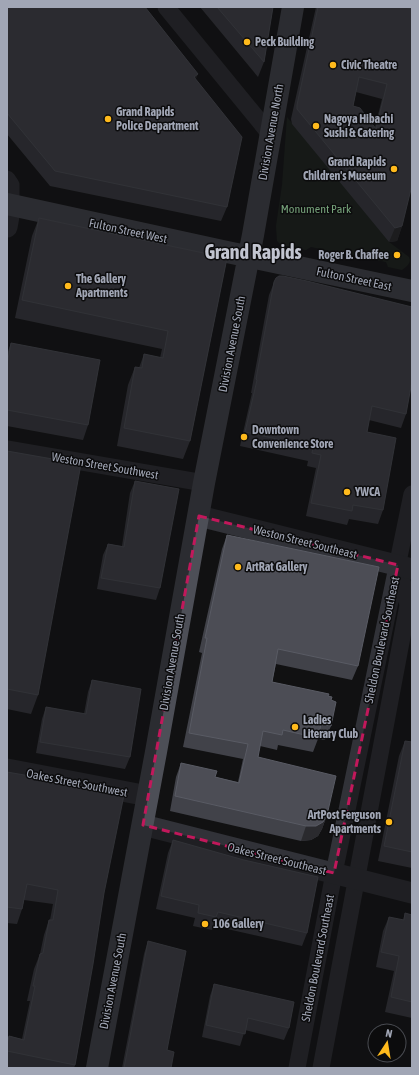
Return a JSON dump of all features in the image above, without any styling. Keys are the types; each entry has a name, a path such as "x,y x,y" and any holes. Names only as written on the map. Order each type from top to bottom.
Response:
{"main road":[{"name":"Division Avenue North","path":"250,257 293,7"},
{"name":"Fulton Street West","path":"9,204 250,257"},
{"name":"Fulton Street East","path":"250,257 412,291"},
{"name":"Division Avenue South","path":"97,1068 148,796 204,483 250,257"}],"street":[{"path":"166,7 270,134"},
{"path":"7,179 11,185 7,227"},
{"name":"Weston Street Southwest","path":"7,449 204,483"},
{"name":"Sheldon Boulevard Southeast","path":"297,1068 334,873 405,567 412,494"},
{"name":"Weston Street Southeast","path":"199,516 405,567"},
{"name":"Sheldon Boulevard Southeast","path":"321,1068 408,605 405,567"},
{"name":"Oakes Street Southwest","path":"7,769 148,796"},
{"name":"Oakes Street Southeast","path":"142,825 412,893"}],"highlighted area":[{"path":"199,516 398,565 334,873 143,825"}],"green space":[{"name":"Monument Park","path":"287,117 389,242 409,257 410,261 404,269 402,270 388,267 386,262 311,247 306,250 281,245 277,241 276,226 282,185"}],"building":[{"name":"Grand Rapids Police Department","path":"7,7 145,7 198,74 194,77 242,137 227,207 55,171 7,113"},
{"path":"217,7 273,7 264,62"},
{"path":"318,7 405,7 412,9 412,185 402,226 395,228 297,109","holes":["359,77 387,84 376,129 360,108 353,106"]},
{"path":"39,218 227,258 190,441 124,428 135,367 142,368 144,354 163,358 168,331 22,300"},
{"path":"279,276 307,281 412,307 412,381 406,414 372,406 367,432 396,438 383,510 353,505 352,511 311,503 321,455 312,453 313,447 245,432 257,380 274,282"},
{"path":"11,343 100,360 88,425 7,410 7,365"},
{"path":"7,451 81,464 38,695 7,689"},
{"path":"135,481 179,489 160,588 101,578 108,544 124,547"},
{"path":"227,535 379,567 358,666 278,649 272,682 329,694 328,696 332,697 331,700 336,702 331,726 321,724 318,738 283,730 282,735 263,731 258,757 336,776 327,815 323,822 316,826 306,826 175,796 181,763 217,771 215,777 239,783 248,744 189,733 207,638 205,638"},
{"path":"92,680 141,689 130,757 40,742 46,707 86,714"},
{"path":"405,741 412,742 412,852 384,846"},
{"path":"7,772 31,775 124,795 104,893 75,1065 7,1051 9,1036 24,1040 40,954 43,953 49,920 53,920 58,890 27,884 22,909 7,907"},
{"path":"173,840 244,860 318,877 307,933 218,912 216,917 198,913 199,905 161,896"},
{"path":"405,913 412,915 412,1002 391,997 399,956 381,952 389,917 404,920"},
{"path":"148,941 186,951 167,1050 174,1052 171,1068 124,1068 129,1042"},
{"path":"214,984 294,1002 289,1028 248,1018 245,1034 206,1025"}],"place":[{"name":"Peck Building","path":"247,42"},
{"name":"Civic Theatre","path":"333,65"},
{"name":"Grand Rapids Police Department","path":"108,119"},
{"name":"Nagoya Hibachi Sushi & Catering","path":"316,126"},
{"name":"Grand Rapids Children's Museum","path":"394,169"},
{"name":"Roger B. Chaffee","path":"397,255"},
{"name":"The Gallery Apartments","path":"68,286"},
{"name":"Downtown Convenience Store","path":"244,437"},
{"name":"YWCA","path":"347,492"},
{"name":"ArtRat Gallery","path":"238,567"},
{"name":"Ladies Literary Club","path":"295,727"},
{"name":"ArtPost Ferguson Apartments","path":"389,822"},
{"name":"106 Gallery","path":"205,924"}],"district":[{"name":"Grand Rapids","path":"253,252"}]}
